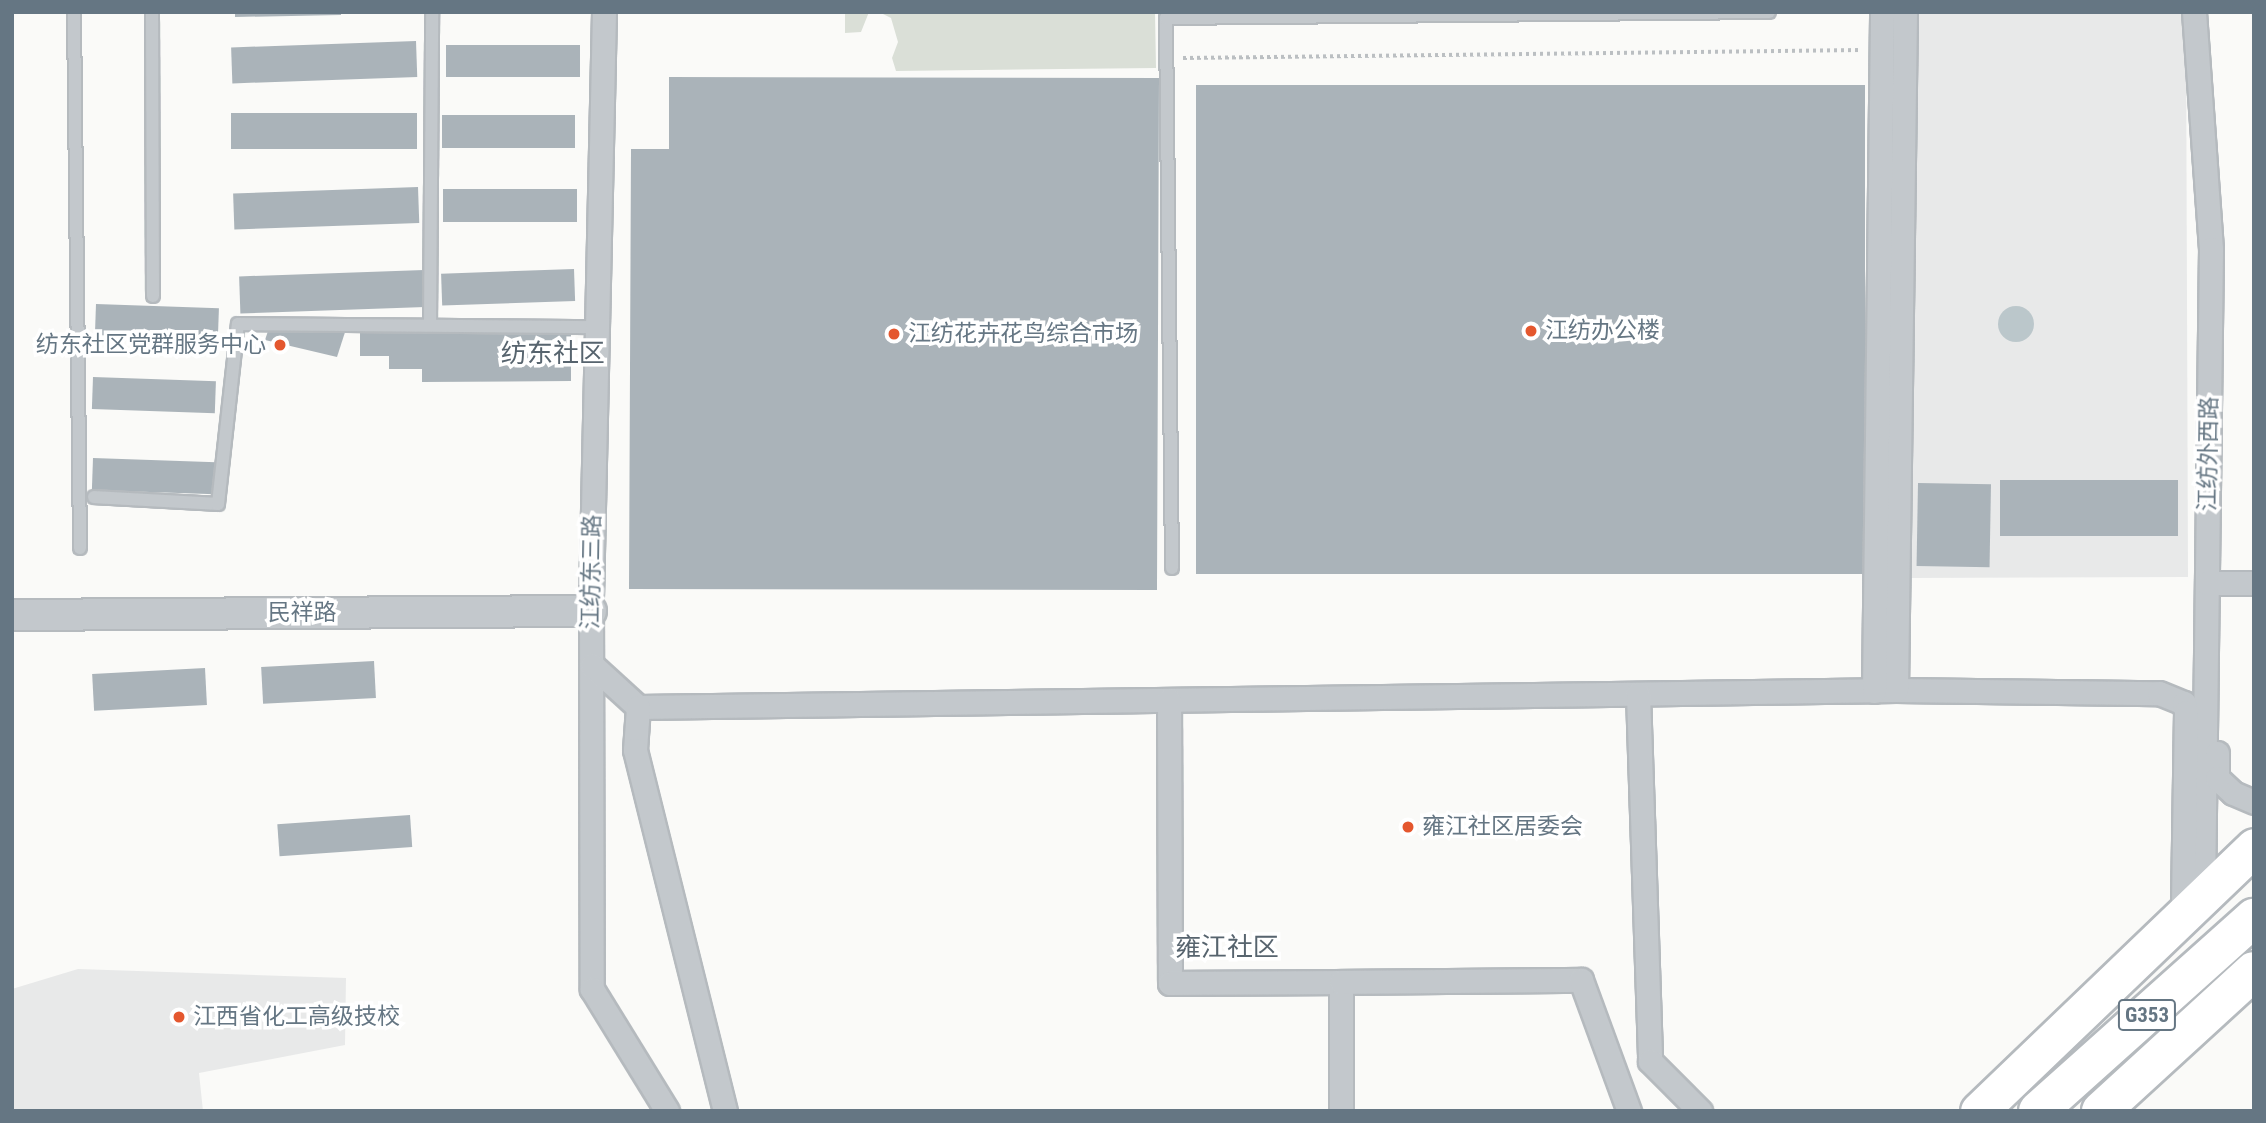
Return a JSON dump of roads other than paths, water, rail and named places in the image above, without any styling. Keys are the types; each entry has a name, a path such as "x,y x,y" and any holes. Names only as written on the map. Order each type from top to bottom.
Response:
{"highway":[{"name":"G353","path":"2038,1111 2254,918"},
{"name":"G353","path":"2101,1111 2254,971"}],"main road":[{"path":"1979,1111 2193,898 2254,847"}],"street":[{"name":"江纺东三路","path":"604,12 591,604 592,989 667,1111"},
{"path":"1882,12 1885,690"},
{"path":"1885,690 1905,12"},
{"name":"江纺外西路","path":"2194,12 2211,249 2217,778 2233,793 2254,802"},
{"name":"江纺外西路","path":"2193,898 2214,583 2223,247 2204,12"},
{"path":"2214,583 2254,583"},
{"name":"民祥路","path":"12,603 591,604"},
{"name":"民祥路","path":"12,615 591,604"},
{"path":"592,666 638,707 1885,690 2159,693 2183,703 2193,898"},
{"path":"1638,694 1650,1061 1700,1111"},
{"path":"1169,700 1170,983 1581,980 1629,1111"},
{"path":"638,707 635,750 726,1111"},
{"path":"1341,982 1341,1111"}],"lane":[{"path":"74,12 80,548"},
{"path":"152,12 153,296"},
{"path":"430,325 432,12"},
{"path":"1172,568 1166,18 1769,12"},
{"path":"94,497 218,504 238,324 597,327"}],"place":[{"name":"江纺办公楼","path":"1531,331"},
{"name":"江纺花卉花鸟综合市场","path":"894,334"},
{"name":"纺东社区党群服务中心","path":"280,345"},
{"name":"雍江社区居委会","path":"1408,827"},
{"name":"江西省化工高级技校","path":"179,1017"}],"district":[{"name":"纺东社区","path":"553,354"},
{"name":"雍江社区","path":"1227,948"}]}
